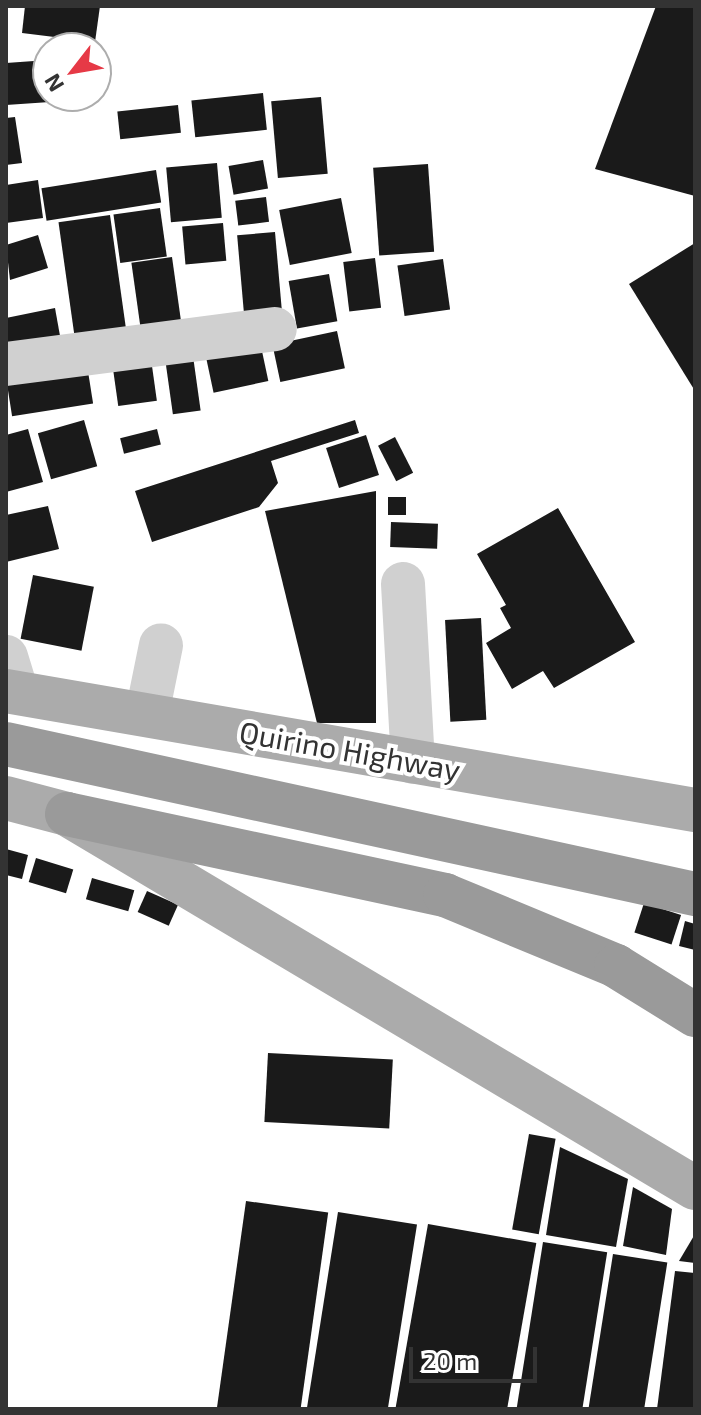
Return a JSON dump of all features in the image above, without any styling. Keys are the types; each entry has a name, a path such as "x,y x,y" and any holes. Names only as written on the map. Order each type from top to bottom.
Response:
{"highway":[{"path":"6,744 695,894"},
{"path":"67,814 445,895 616,966 695,1015"}],"main road":[{"name":"Quirino Highway","path":"9,679 147,714 695,810"},
{"path":"6,798 67,814 695,1188"}],"street":[{"path":"6,364 275,329"},
{"path":"403,584 413,762"},
{"path":"147,714 161,645"}],"building":[{"path":"25,6 100,6 96,32 22,33"},
{"path":"656,6 695,6 695,196 595,169"},
{"path":"32,61 32,103 6,105 6,63"},
{"path":"263,93 267,130 195,137 191,101"},
{"path":"321,97 328,174 278,178 271,101"},
{"path":"178,105 181,133 120,139 117,111"},
{"path":"15,117 22,163 6,165 6,118"},
{"path":"263,160 268,189 234,195 229,166"},
{"path":"217,163 222,218 171,222 166,167"},
{"path":"428,164 434,252 379,256 373,168"},
{"path":"156,170 161,203 47,221 41,188"},
{"path":"38,180 43,218 6,223 6,185"},
{"path":"266,197 269,222 238,226 235,201"},
{"path":"341,198 352,253 290,265 279,210"},
{"path":"160,208 167,257 120,263 113,215"},
{"path":"110,215 128,343 76,350 59,222"},
{"path":"223,223 226,261 185,264 182,227"},
{"path":"275,232 282,314 244,317 237,235"},
{"path":"38,235 48,268 10,280 6,245"},
{"path":"695,243 695,391 629,284"},
{"path":"172,257 183,338 143,344 131,263"},
{"path":"375,258 381,308 349,312 343,262"},
{"path":"443,259 450,310 405,316 397,265"},
{"path":"329,274 337,321 297,328 289,281"},
{"path":"55,308 62,347 6,358 6,318"},
{"path":"337,331 345,368 280,382 272,345"},
{"path":"259,337 268,381 214,393 204,349"},
{"path":"192,349 201,410 173,414 164,353"},
{"path":"87,365 93,404 12,416 6,378"},
{"path":"152,366 157,401 118,406 113,371"},
{"path":"84,420 97,466 51,479 38,433"},
{"path":"355,420 359,433 271,461 278,483 259,507 152,542 135,491"},
{"path":"28,429 43,482 6,492 6,435"},
{"path":"157,429 161,445 124,454 120,438"},
{"path":"366,435 379,475 339,488 326,448"},
{"path":"395,437 413,473 396,481 378,446"},
{"path":"376,491 376,723 317,723 265,511"},
{"path":"388,497 406,497 406,515 388,515"},
{"path":"48,506 59,549 6,562 6,515"},
{"path":"558,508 635,642 554,688 543,671 512,689 486,643 511,628 500,608 506,605 477,554"},
{"path":"391,522 438,524 437,549 390,547"},
{"path":"33,575 94,587 81,651 21,639"},
{"path":"481,618 486,720 450,722 445,620"},
{"path":"6,849 28,855 22,879 6,875"},
{"path":"36,858 73,869 66,893 29,882"},
{"path":"92,878 134,890 128,911 86,899"},
{"path":"147,891 178,905 169,926 138,912"},
{"path":"644,903 681,915 672,945 634,932"},
{"path":"685,921 695,924 695,950 679,946"},
{"path":"268,1053 393,1060 389,1128 264,1122"},
{"path":"529,1134 556,1139 539,1234 512,1230"},
{"path":"560,1147 628,1179 616,1247 546,1235"},
{"path":"633,1187 672,1209 666,1255 623,1246"},
{"path":"246,1201 328,1213 301,1409 217,1409"},
{"path":"338,1212 417,1225 388,1409 307,1409"},
{"path":"428,1224 536,1243 507,1409 395,1409"},
{"path":"695,1234 695,1263 679,1261"},
{"path":"543,1242 607,1252 582,1409 517,1409"},
{"path":"613,1254 667,1263 644,1409 588,1409"},
{"path":"675,1271 695,1273 695,1409 657,1409"}]}
